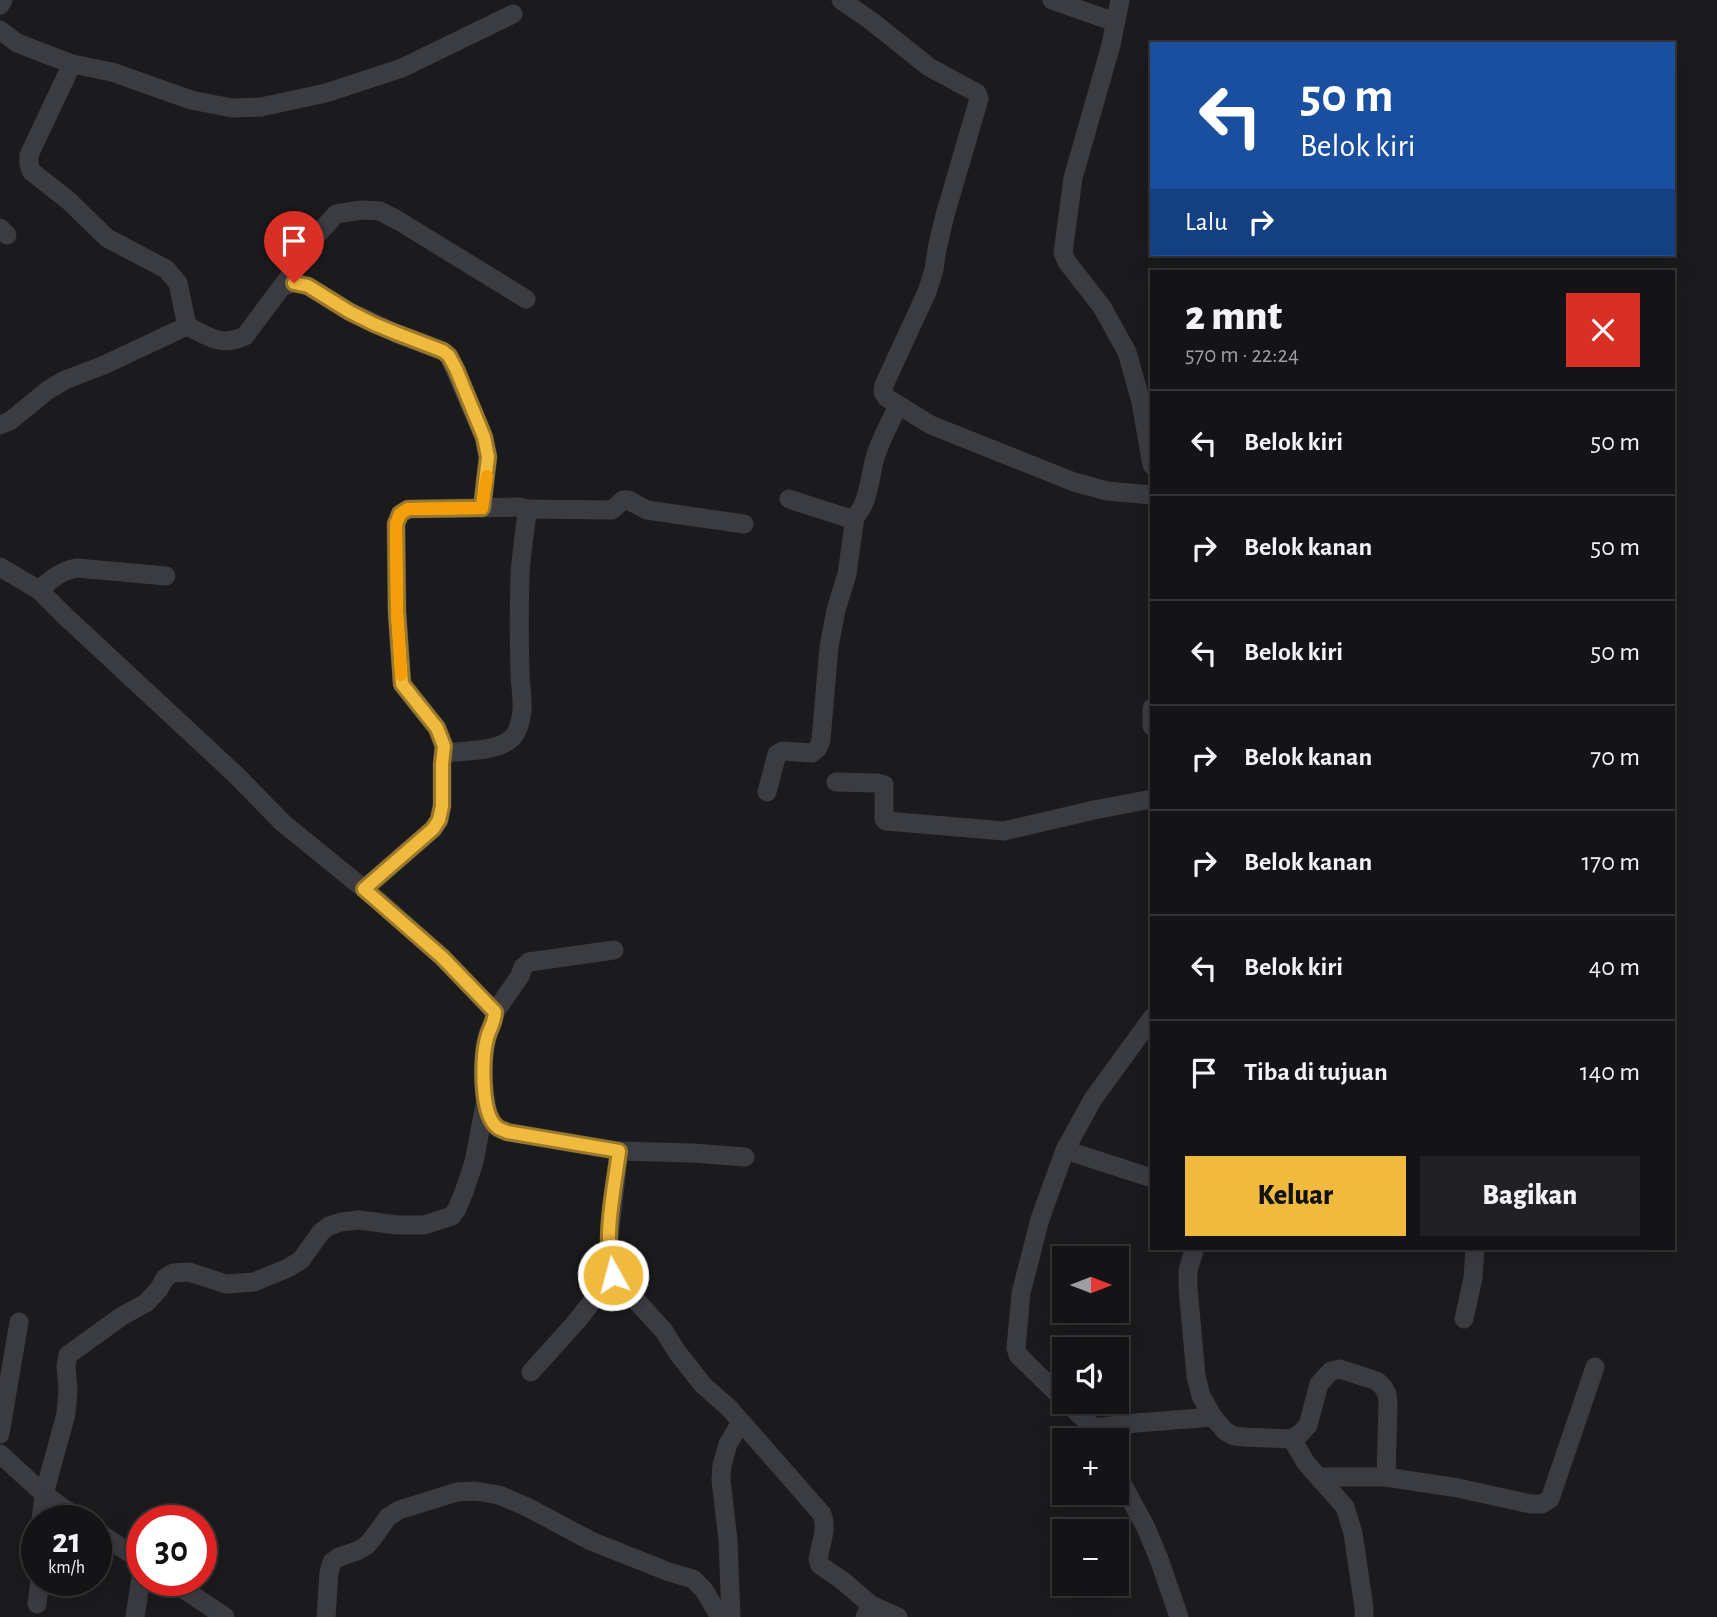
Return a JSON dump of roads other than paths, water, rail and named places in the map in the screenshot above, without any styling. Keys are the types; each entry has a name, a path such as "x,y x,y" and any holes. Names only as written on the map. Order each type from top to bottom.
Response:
{"street":[{"path":"0,5 3,0"},
{"path":"841,0 929,67 976,93 979,99 945,215 927,292 883,392 898,406 932,425 1074,482 1107,491 1150,495"},
{"path":"1052,0 1115,22"},
{"path":"1120,0 1073,178 1062,253 1066,262 1102,307 1127,352 1141,402 1150,454"},
{"path":"0,30 17,43 72,64 112,72 191,100 232,108 261,107 326,93 402,68 513,14"},
{"path":"72,64 29,155 31,171 79,210 107,238 166,269 178,283 187,326"},
{"path":"187,326 217,340 231,342 245,336 317,235 336,214 361,210 380,211 399,221 526,299"},
{"path":"283,286 294,283 308,286 350,312 443,351 449,356 484,437 488,457 482,508"},
{"path":"0,425 10,421 48,390 65,380 187,326"},
{"path":"767,792 777,754 783,751 812,753 821,740 829,647 847,574 855,517 863,505 875,457 898,406"},
{"path":"789,499 851,519 855,517"},
{"path":"364,889 433,829 439,820 442,806 444,746 437,728 402,684 397,612 396,524 400,514 408,509 520,507 612,510 623,500 628,500 647,510 744,524"},
{"path":"443,753 489,748 510,740 516,733 522,712 520,576 526,509"},
{"path":"0,568 39,590 284,823 442,957 495,1012"},
{"path":"39,590 68,569 77,568 166,576"},
{"path":"836,782 884,785 886,821 1004,831 1150,799"},
{"path":"43,1505 66,1414 68,1355 122,1316 146,1303 165,1278 173,1273 189,1272 226,1284 254,1282 301,1260 321,1232 341,1222 359,1220 424,1225 452,1216 474,1162 485,1103 483,1073 487,1037 494,1023 495,1012 520,976 523,967 529,962 614,950"},
{"path":"1052,1389 1021,1359 1016,1348 1021,1293 1040,1219 1065,1150 1093,1099 1150,1021"},
{"path":"485,1103 490,1118 497,1127 507,1132 619,1151 745,1157"},
{"path":"1065,1150 1150,1177"},
{"path":"619,1151 609,1237 609,1259 613,1275 664,1331 703,1385 729,1408 822,1514 824,1522 818,1559 820,1565 868,1611 898,1617"},
{"path":"1194,1250 1188,1270 1188,1287 1196,1376 1201,1396 1213,1417 1234,1436 1292,1438 1308,1425 1320,1384 1331,1371 1340,1369 1377,1381 1387,1394 1388,1403 1386,1477"},
{"path":"1464,1319 1473,1278 1475,1250"},
{"path":"531,1372 613,1275"},
{"path":"0,1434 19,1322"},
{"path":"1321,1477 1386,1477 1542,1504 1550,1499 1595,1367"},
{"path":"1078,1414 1091,1428"},
{"path":"1129,1429 1213,1417"},
{"path":"731,1617 729,1540 722,1465 741,1422"},
{"path":"1292,1438 1306,1463 1345,1507 1353,1533 1364,1617"},
{"path":"0,1454 59,1505"},
{"path":"326,1617 332,1562 367,1545 388,1517 399,1510 457,1492 475,1491 499,1495 591,1541 693,1579 704,1590 720,1617"},
{"path":"1129,1496 1159,1559 1177,1616"},
{"path":"37,1604 38,1596"},
{"path":"135,1617 138,1596"},
{"path":"194,1596 225,1617"}]}
